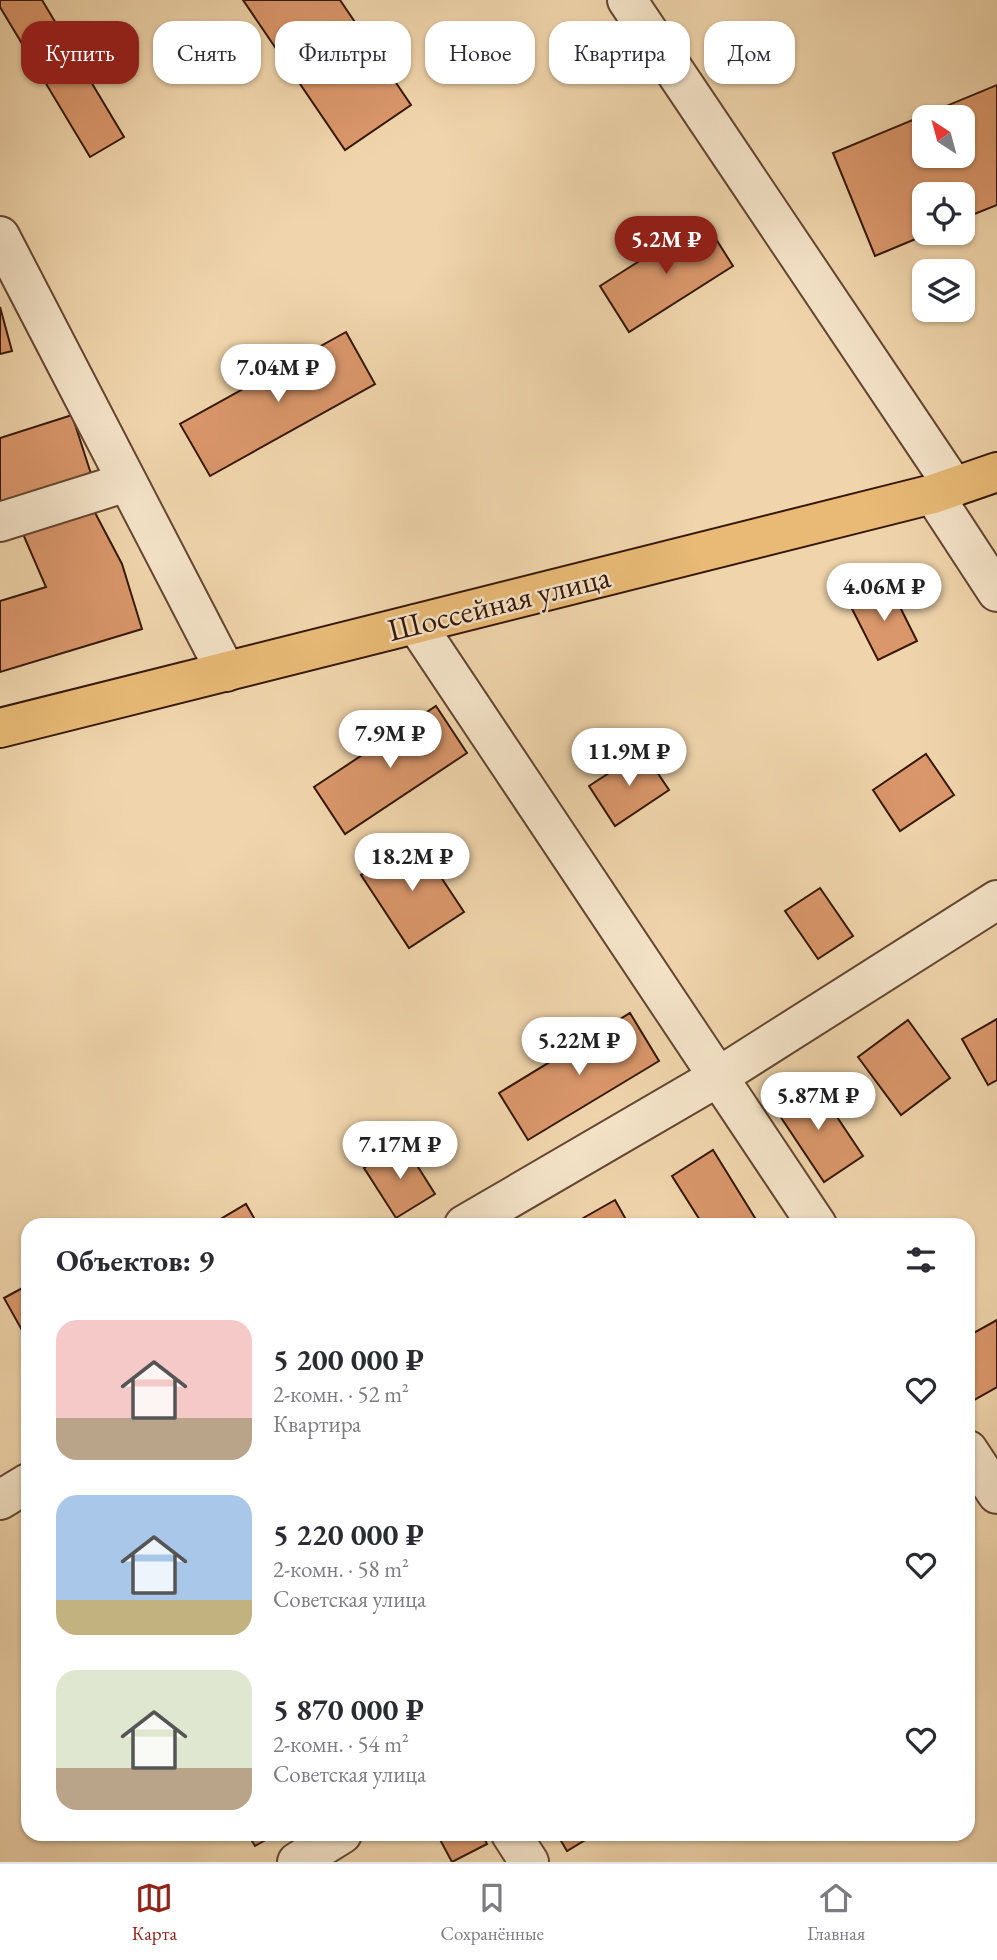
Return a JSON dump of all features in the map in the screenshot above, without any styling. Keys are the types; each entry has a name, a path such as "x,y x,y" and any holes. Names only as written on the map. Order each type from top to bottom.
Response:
{"main road":[{"name":"Шоссейная улица","path":"0,728 943,491 997,472"}],"street":[{"path":"627,0 943,491 997,592"},
{"path":"0,236 226,672"},
{"path":"0,523 127,482"},
{"path":"416,624 812,1218"},
{"path":"476,1218 718,1077 997,900"},
{"path":"975,1461 997,1494"},
{"path":"0,1500 21,1487"},
{"path":"297,1862 331,1841"},
{"path":"516,1841 529,1862"}],"building":[{"path":"0,0 42,0 55,21 21,21 21,42 0,7"},
{"path":"243,0 340,0 354,21 275,21 275,47 261,26 261,21 257,21"},
{"path":"46,84 92,84 124,137 90,157"},
{"path":"300,84 397,84 411,105 345,150"},
{"path":"997,85 997,205 975,214 975,182 912,182 912,241 875,256 833,153 912,120 912,168 975,168 975,105 949,105"},
{"path":"704,220 733,266 629,332 600,286"},
{"path":"0,307 12,351 0,354"},
{"path":"346,332 375,384 210,476 180,424"},
{"path":"72,415 93,480 0,510 0,438"},
{"path":"92,507 122,564 142,629 0,672 0,601 46,587 23,534"},
{"path":"889,585 917,641 878,660 850,605"},
{"path":"436,706 467,753 345,834 314,787"},
{"path":"643,751 669,790 615,826 589,786"},
{"path":"926,754 954,795 900,831 873,790"},
{"path":"415,838 464,912 409,948 361,875"},
{"path":"820,888 853,936 818,959 785,911"},
{"path":"630,1013 659,1061 528,1140 499,1093"},
{"path":"997,1019 997,1080 988,1085 962,1039"},
{"path":"908,1020 950,1078 901,1115 858,1057"},
{"path":"813,1081 863,1156 824,1182 774,1107"},
{"path":"403,1143 435,1194 396,1218 364,1168"},
{"path":"713,1150 755,1218 699,1218 672,1176"},
{"path":"615,1200 625,1218 583,1218"},
{"path":"246,1204 254,1218 222,1218"},
{"path":"21,1289 21,1328 4,1298"},
{"path":"997,1320 997,1387 975,1399 975,1332"},
{"path":"441,1841 486,1841 487,1844 452,1862"},
{"path":"561,1841 583,1841 567,1851"}]}
